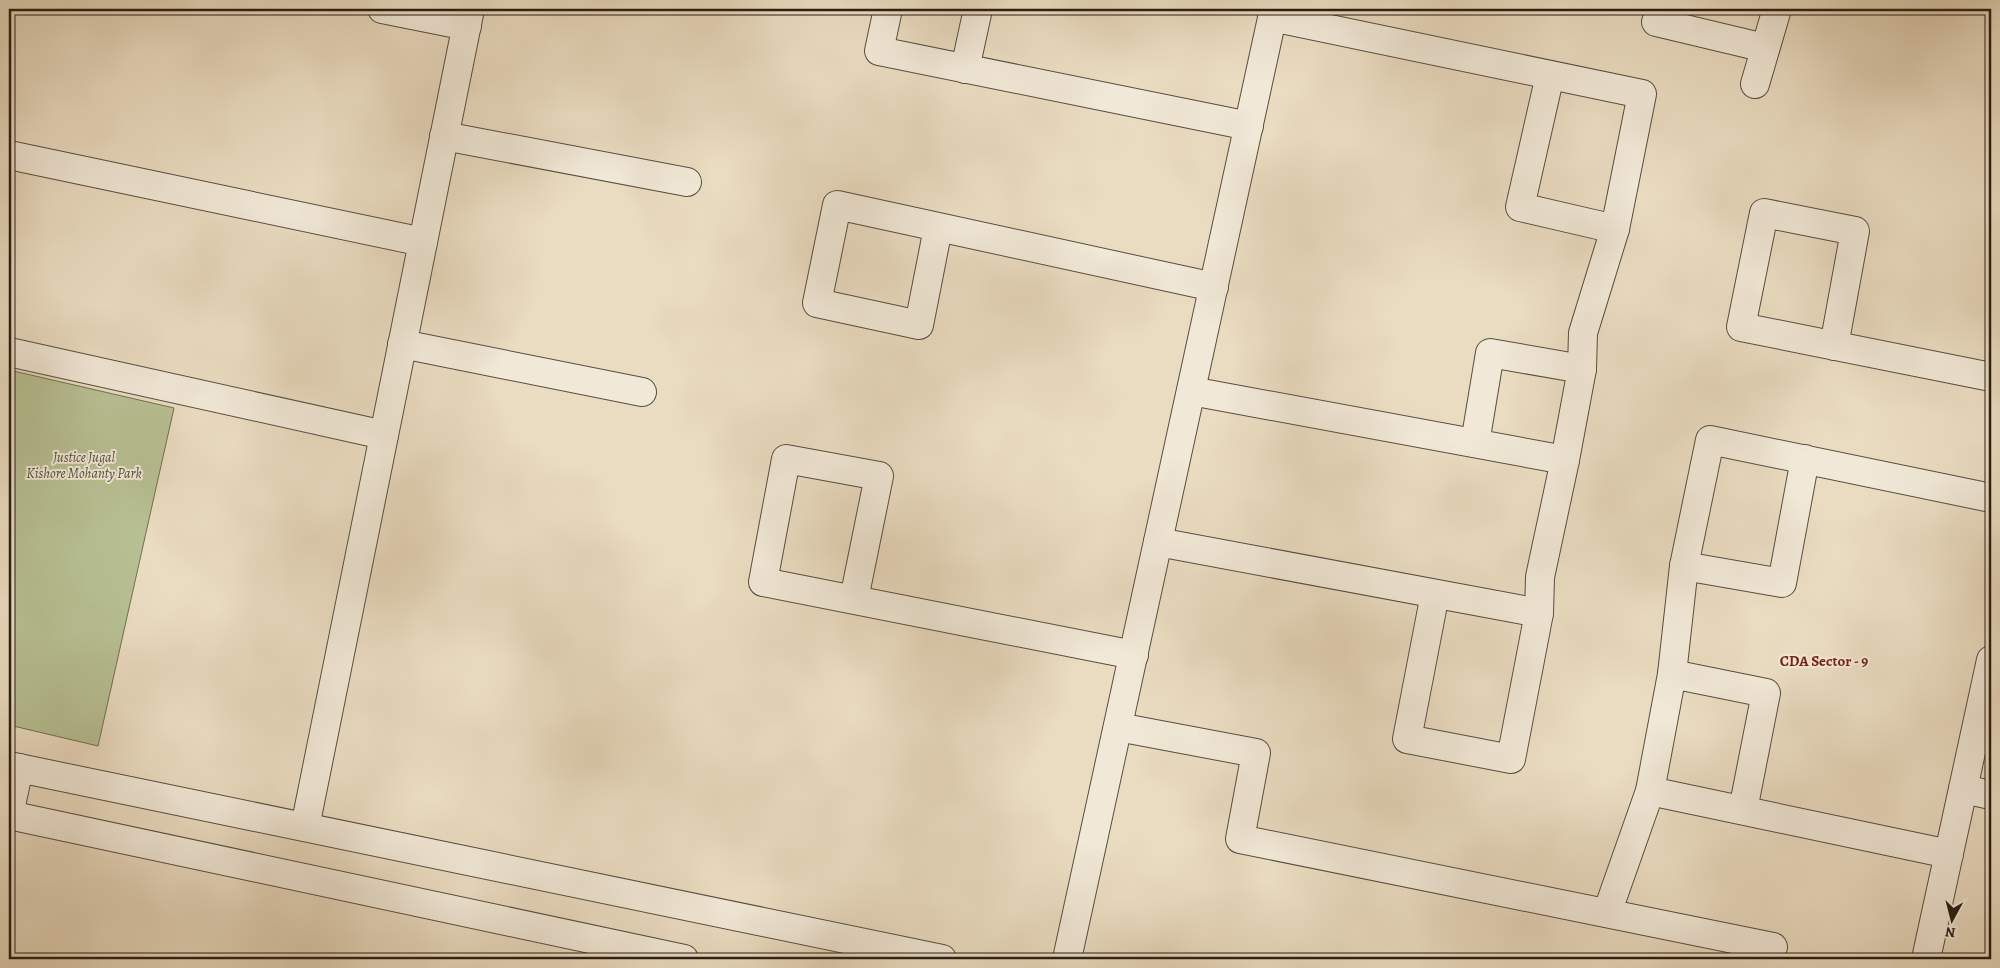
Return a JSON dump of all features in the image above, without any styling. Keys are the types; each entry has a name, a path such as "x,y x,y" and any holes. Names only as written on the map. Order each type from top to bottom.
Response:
{"street":[{"path":"305,827 468,18 382,9"},
{"path":"888,9 879,51 1249,126"},
{"path":"966,69 978,9"},
{"path":"1755,84 1777,9"},
{"path":"1067,959 1273,13 1642,94 1615,229 1583,333 1582,369 1540,577 1539,613 1511,759 1407,739 1435,594"},
{"path":"1656,22 1765,48"},
{"path":"1550,75 1520,207 1615,229"},
{"path":"444,136 688,182"},
{"path":"9,155 423,242"},
{"path":"938,228 919,325 817,303 837,205 1214,287"},
{"path":"1834,346 1855,231 1764,213 1741,327 1834,346 1991,377"},
{"path":"402,344 642,392"},
{"path":"9,352 384,435"},
{"path":"1475,443 1490,353 1582,369"},
{"path":"1191,391 1565,460"},
{"path":"1607,913 1650,791 1672,674 1684,566 1710,440 1991,498"},
{"path":"854,599 879,476 786,458 763,582 1134,655"},
{"path":"1684,566 1782,584 1805,460"},
{"path":"1158,542 1539,613"},
{"path":"1926,959 1991,667"},
{"path":"1672,674 1766,693 1743,810"},
{"path":"1118,727 1256,753 1240,838 1773,947"},
{"path":"684,959 9,815 14,767 305,827 895,954 942,959"},
{"path":"1963,790 1991,795"},
{"path":"1650,791 1949,854"}],"green space":[{"name":"Justice Jugal Kishore Mohanty Park","path":"9,370 174,408 98,746 9,725"}],"district":[{"name":"CDA Sector - 9","path":"1824,661"}]}
